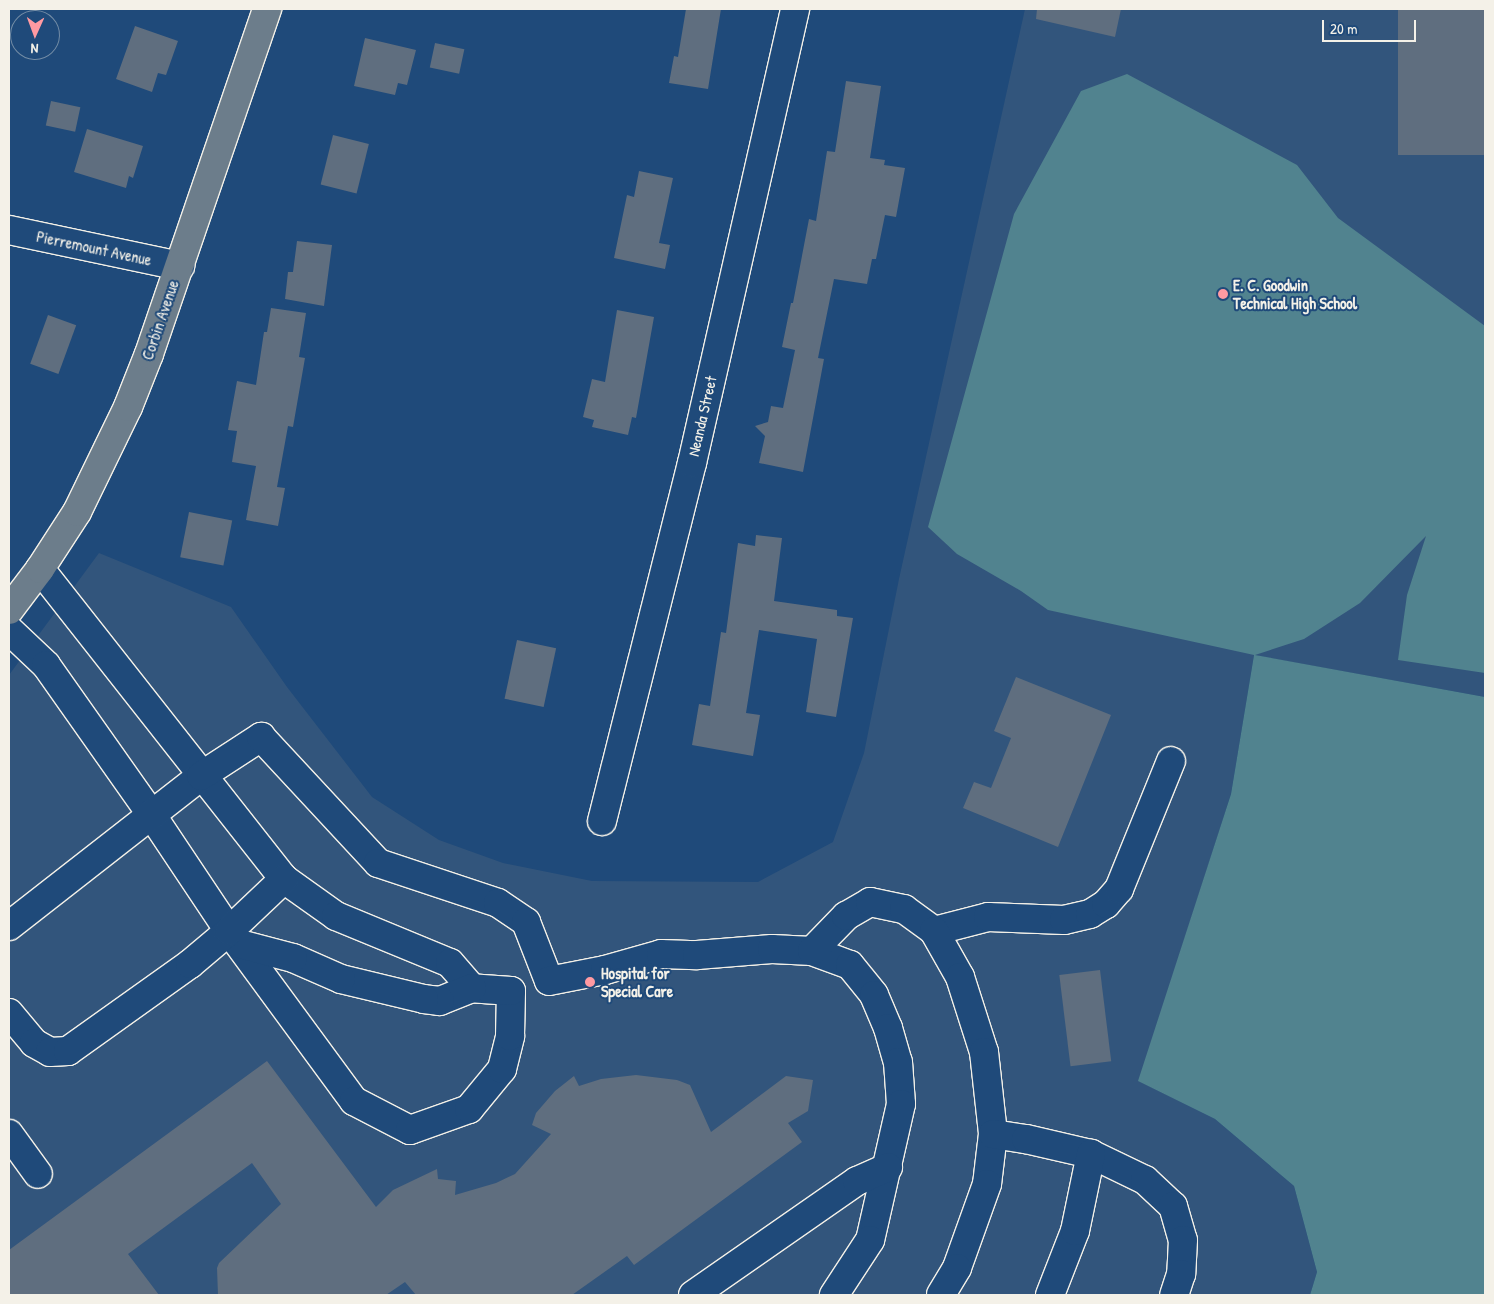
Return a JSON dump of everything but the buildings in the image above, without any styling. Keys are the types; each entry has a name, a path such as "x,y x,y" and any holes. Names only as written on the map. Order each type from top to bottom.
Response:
{"main road":[{"name":"Corbin Avenue","path":"9,610 40,568 77,512 106,456 149,354 267,9"}],"street":[{"name":"Neanda Street","path":"602,821 692,463 795,9"},
{"name":"Pierremount Avenue","path":"9,230 180,266"},
{"path":"40,568 284,880 336,916 450,963 472,988"},
{"path":"9,630 46,665 151,814 235,938 354,1102 410,1130 469,1109 502,1069 510,1036 512,991"},
{"path":"9,926 201,776 261,737 378,864 498,903 526,922 549,981"},
{"path":"934,931 988,917 1064,920 1090,914 1106,904 1119,889 1171,761"},
{"path":"9,1013 34,1043 50,1052 68,1051 190,964 235,938 284,880"},
{"path":"812,951 846,916 870,902 904,909 934,931 960,977 984,1052 993,1134 987,1184 957,1268 941,1295"},
{"path":"235,938 293,958 341,979 424,999 440,1001 472,988 512,991 549,981 605,970 661,954 697,956 772,949 812,951 850,965 874,995 888,1028 898,1062 901,1104 870,1240 834,1295"},
{"path":"9,1134 38,1174"},
{"path":"993,1134 1026,1138 1091,1154 1145,1180 1173,1206 1183,1240 1181,1274 1174,1295"},
{"path":"1050,1295 1075,1232 1091,1154"},
{"path":"693,1295 857,1181 888,1167"}],"shaded area":[{"name":"Hospital for Special Care","path":"1025,9 1485,9 1485,697 1254,655 1231,794 1139,1081 1215,1119 1294,1186 1317,1272 1310,1295 9,1295 9,675 99,553 231,607 287,687 372,797 439,840 503,863 592,881 758,882 833,842 864,753 899,579"}],"green space":[{"path":"1127,74 1297,165 1338,218 1485,326 1485,673 1398,660 1407,595 1426,536 1360,603 1304,639 1255,655 1485,697 1485,1295 1310,1295 1317,1272 1294,1186 1215,1119 1138,1081 1231,794 1254,655 1048,610 1021,591 957,554 928,527 1014,214 1081,91"}],"place":[{"name":"E. C. Goodwin Technical High School","path":"1223,294"},
{"name":"Hospital for Special Care","path":"590,982"}]}
